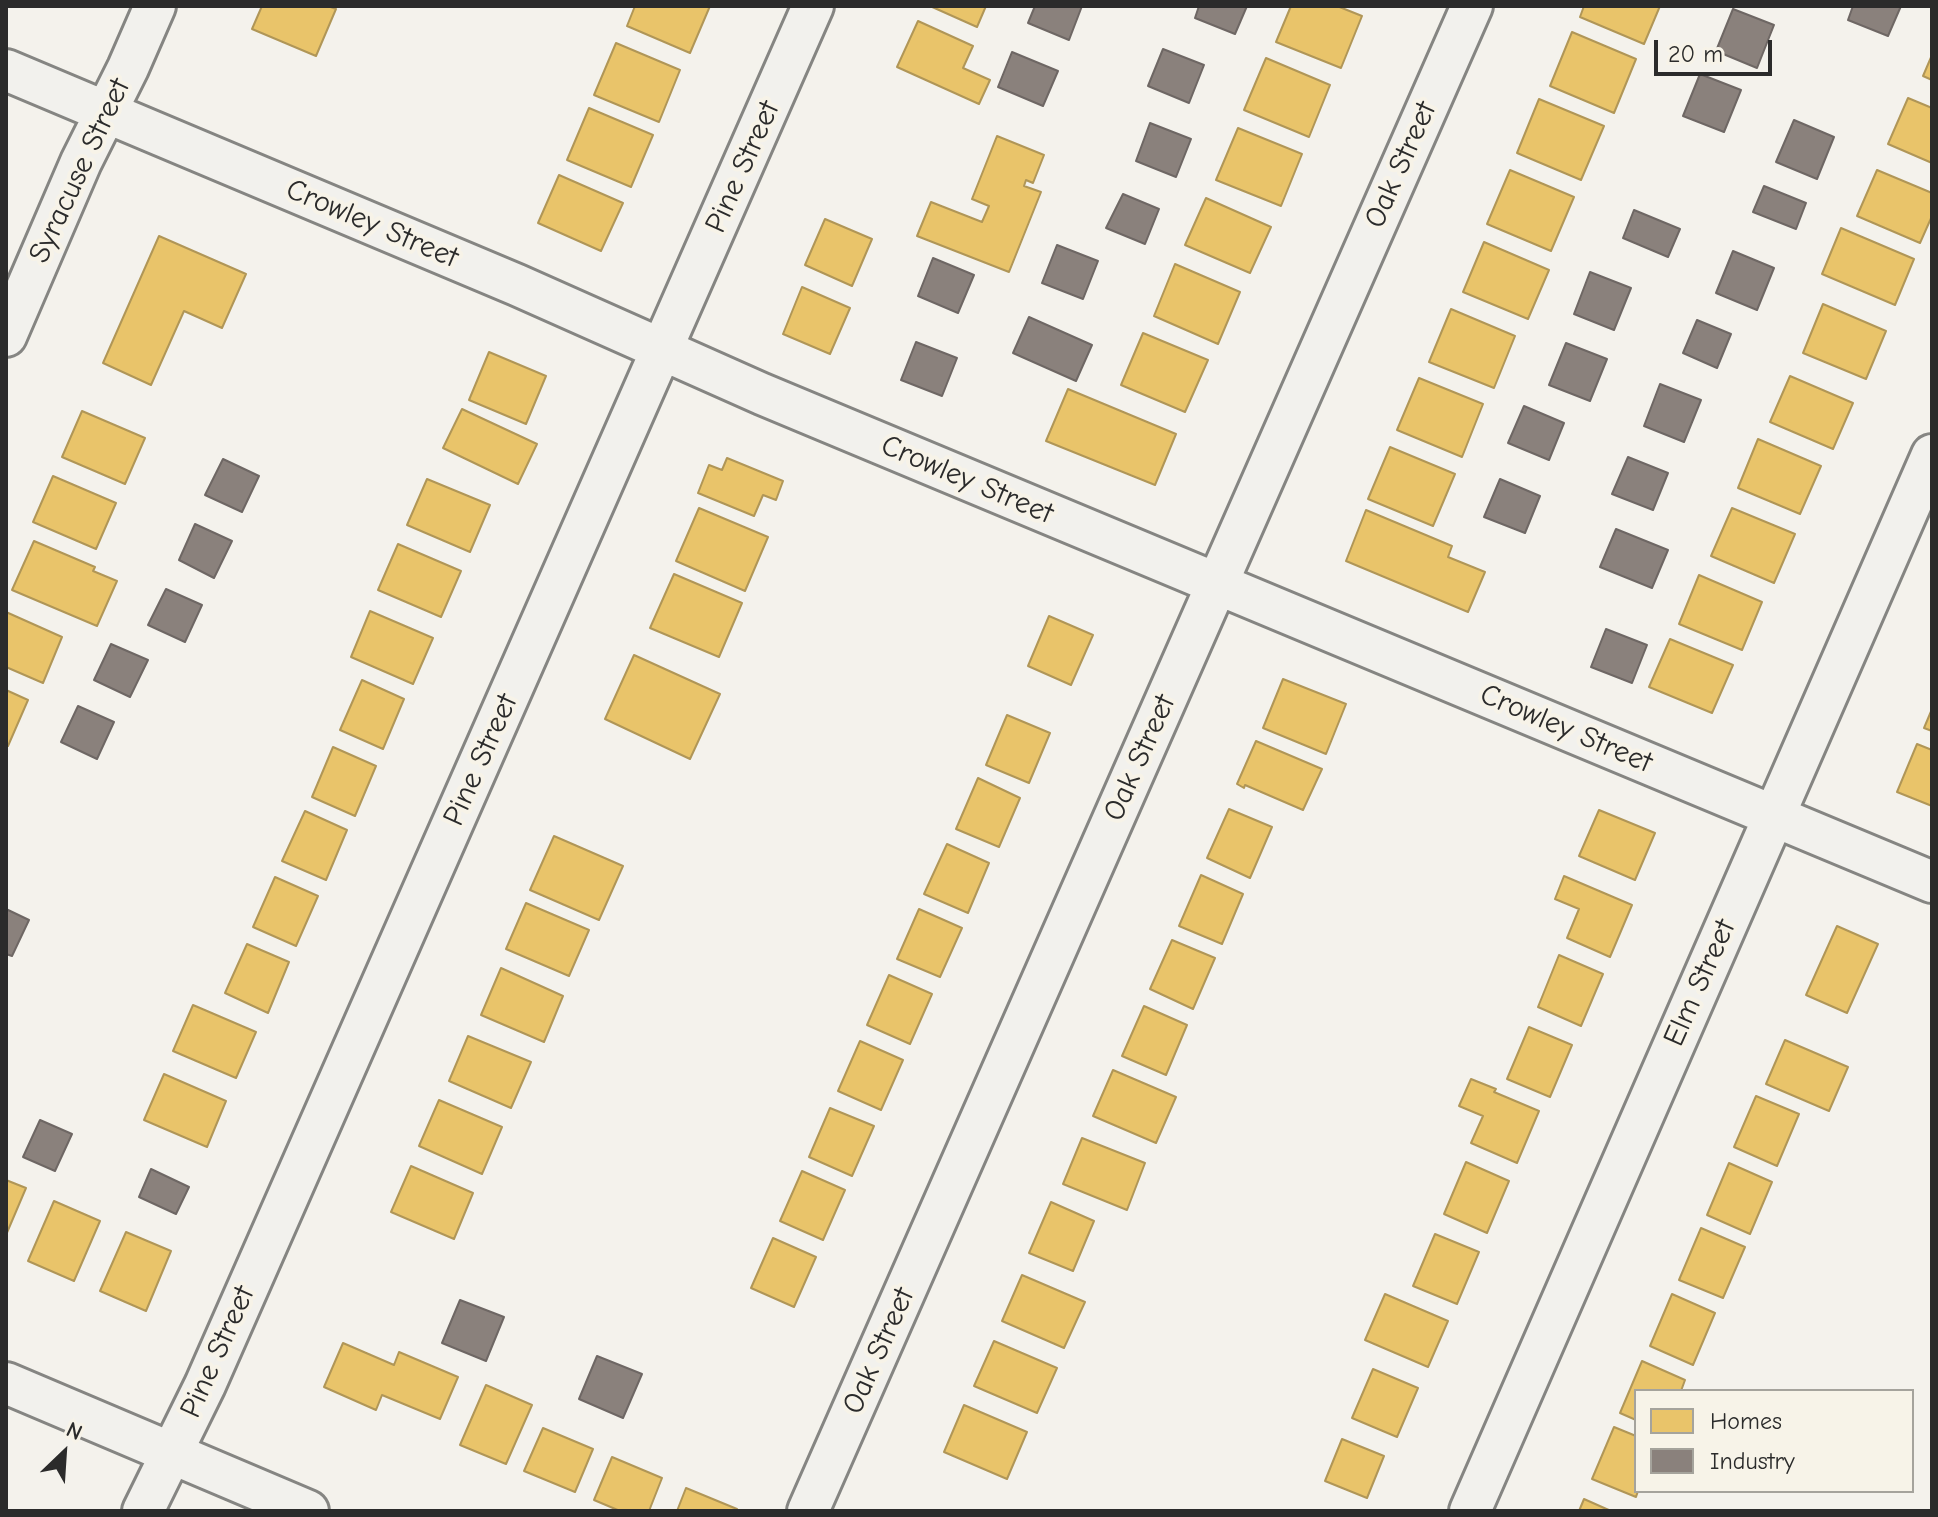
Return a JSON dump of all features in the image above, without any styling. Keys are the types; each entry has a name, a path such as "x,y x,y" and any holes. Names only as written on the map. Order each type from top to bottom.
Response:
{"street":[{"name":"Syracuse Street","path":"6,336 155,6"},
{"name":"Pine Street","path":"143,1511 205,1385 813,6"},
{"name":"Oak Street","path":"808,1511 1472,6"},
{"name":"Crowley Street","path":"6,70 776,400 1932,882"},
{"name":"Elm Street","path":"1470,1511 1932,455"},
{"path":"6,1383 308,1511"}],"building: Homes":[{"path":"262,6 328,6 336,9 316,56 252,29"},
{"path":"635,6 710,6 690,53 627,26"},
{"path":"930,6 986,6 977,27"},
{"path":"1291,6 1337,6 1362,16 1341,68 1276,42"},
{"path":"1584,6 1660,6 1644,44 1580,17"},
{"path":"918,21 973,46 963,68 990,80 979,104 897,67"},
{"path":"1572,32 1636,59 1614,113 1550,86"},
{"path":"616,43 680,70 659,122 594,95"},
{"path":"1932,55 1932,80 1923,76"},
{"path":"1266,58 1330,85 1309,137 1244,110"},
{"path":"1908,98 1932,108 1932,163 1888,144"},
{"path":"1539,99 1604,126 1581,180 1517,153"},
{"path":"589,108 653,135 631,187 567,160"},
{"path":"1238,128 1302,154 1281,206 1216,180"},
{"path":"997,136 1044,155 1033,183 1026,180 1024,186 1041,192 1009,272 917,236 931,202 982,222 989,206 972,199"},
{"path":"1510,170 1574,197 1551,251 1487,224"},
{"path":"1877,170 1932,193 1932,216 1920,243 1857,216"},
{"path":"559,175 623,203 601,251 538,223"},
{"path":"1206,198 1271,227 1250,273 1185,245"},
{"path":"825,219 872,239 852,286 805,265"},
{"path":"1841,228 1914,259 1895,305 1822,274"},
{"path":"159,236 246,274 222,328 184,311 151,385 103,363"},
{"path":"1484,242 1549,270 1528,319 1463,292"},
{"path":"1175,264 1240,292 1218,344 1154,316"},
{"path":"802,287 850,308 830,354 783,334"},
{"path":"1823,304 1886,331 1866,379 1803,353"},
{"path":"1451,309 1515,336 1494,388 1429,362"},
{"path":"1143,333 1208,360 1185,412 1121,385"},
{"path":"489,352 546,376 526,424 469,400"},
{"path":"1790,376 1853,403 1833,449 1770,422"},
{"path":"1419,378 1483,404 1462,457 1397,430"},
{"path":"1068,389 1176,434 1155,485 1046,441"},
{"path":"462,409 537,444 518,484 443,448"},
{"path":"82,411 145,438 125,484 62,457"},
{"path":"1758,439 1821,466 1800,514 1738,488"},
{"path":"1390,447 1455,474 1433,526 1368,499"},
{"path":"727,458 783,481 776,500 763,495 754,516 698,493 709,465 722,470"},
{"path":"53,476 116,503 96,549 33,522"},
{"path":"427,479 490,505 470,552 407,525"},
{"path":"699,508 768,537 745,591 676,561"},
{"path":"1732,508 1795,534 1774,583 1711,556"},
{"path":"1366,510 1452,546 1448,557 1485,572 1468,612 1346,561"},
{"path":"34,541 95,567 93,571 117,581 97,626 12,590"},
{"path":"398,544 461,571 441,617 378,590"},
{"path":"674,574 742,603 719,657 650,628"},
{"path":"1699,575 1762,602 1742,650 1679,624"},
{"path":"370,611 433,638 413,684 351,657"},
{"path":"6,612 62,637 43,683 6,667"},
{"path":"1049,616 1093,635 1071,685 1028,666"},
{"path":"1670,639 1733,665 1712,713 1649,687"},
{"path":"634,655 720,694 690,759 605,719"},
{"path":"1283,679 1346,704 1326,754 1263,728"},
{"path":"362,680 404,699 383,749 340,730"},
{"path":"6,690 28,700 8,746 6,745"},
{"path":"1932,709 1932,731 1924,728"},
{"path":"1007,715 1050,733 1029,783 986,765"},
{"path":"1256,741 1322,769 1303,810 1237,784"},
{"path":"1917,744 1932,750 1932,806 1897,792"},
{"path":"333,747 376,766 355,816 312,797"},
{"path":"978,778 1020,798 999,847 956,829"},
{"path":"1229,809 1272,827 1250,878 1207,858"},
{"path":"1599,810 1655,833 1635,880 1579,856"},
{"path":"305,811 347,830 326,880 282,861"},
{"path":"554,836 623,866 599,920 530,890"},
{"path":"947,844 989,863 968,913 924,894"},
{"path":"1201,875 1243,894 1222,944 1179,926"},
{"path":"1564,876 1632,905 1610,957 1567,938 1579,909 1555,899"},
{"path":"275,877 318,896 296,946 253,927"},
{"path":"526,903 589,930 569,976 506,949"},
{"path":"919,909 962,928 940,977 897,959"},
{"path":"1837,926 1878,944 1847,1013 1806,995"},
{"path":"1172,940 1215,958 1193,1009 1150,989"},
{"path":"247,944 289,962 268,1013 225,993"},
{"path":"1559,955 1603,974 1581,1026 1538,1007"},
{"path":"501,968 563,996 544,1042 481,1015"},
{"path":"889,975 932,994 910,1044 867,1025"},
{"path":"193,1005 256,1032 236,1078 173,1051"},
{"path":"1144,1006 1187,1025 1166,1075 1122,1056"},
{"path":"1529,1027 1572,1045 1550,1097 1507,1079"},
{"path":"468,1036 531,1062 511,1108 449,1081"},
{"path":"1785,1040 1848,1067 1829,1111 1766,1084"},
{"path":"860,1041 903,1060 881,1110 838,1091"},
{"path":"1113,1070 1176,1097 1156,1143 1093,1116"},
{"path":"164,1074 226,1101 207,1147 144,1120"},
{"path":"1471,1079 1539,1111 1517,1163 1471,1143 1483,1116 1459,1106"},
{"path":"1756,1096 1799,1114 1777,1166 1734,1147"},
{"path":"439,1100 502,1127 482,1174 419,1146"},
{"path":"830,1108 874,1126 852,1176 809,1157"},
{"path":"1082,1138 1145,1163 1127,1210 1063,1184"},
{"path":"1466,1162 1509,1181 1487,1233 1444,1214"},
{"path":"1729,1163 1772,1182 1750,1234 1707,1215"},
{"path":"411,1166 473,1193 454,1239 391,1212"},
{"path":"802,1171 845,1190 823,1240 780,1221"},
{"path":"6,1180 26,1188 6,1235"},
{"path":"54,1201 100,1221 74,1281 28,1261"},
{"path":"1051,1202 1094,1221 1073,1271 1029,1253"},
{"path":"1701,1228 1745,1247 1723,1298 1679,1280"},
{"path":"126,1232 171,1251 146,1311 100,1291"},
{"path":"1435,1234 1479,1252 1457,1304 1413,1286"},
{"path":"773,1238 816,1257 794,1307 751,1288"},
{"path":"1022,1275 1085,1302 1064,1348 1002,1321"},
{"path":"1385,1294 1448,1321 1428,1367 1365,1340"},
{"path":"1672,1294 1715,1313 1693,1365 1650,1346"},
{"path":"994,1341 1057,1368 1037,1413 974,1386"},
{"path":"343,1343 394,1365 399,1352 458,1377 440,1419 382,1395 376,1410 324,1387"},
{"path":"1642,1361 1685,1380 1682,1389 1634,1389 1634,1419 1620,1413"},
{"path":"1373,1369 1418,1388 1397,1437 1352,1418"},
{"path":"486,1385 532,1405 506,1464 460,1445"},
{"path":"964,1405 1027,1432 1007,1479 944,1452"},
{"path":"1614,1427 1634,1435 1636,1497 1592,1479"},
{"path":"543,1428 593,1449 575,1492 524,1471"},
{"path":"1342,1439 1384,1456 1367,1498 1325,1481"},
{"path":"612,1457 662,1478 649,1511 620,1511 594,1500"},
{"path":"686,1488 737,1509 677,1511"},
{"path":"1584,1499 1611,1511 1579,1511"}],"building: Industry":[{"path":"1035,6 1082,6 1069,40 1028,23"},
{"path":"1199,6 1247,6 1235,34 1195,18"},
{"path":"1853,6 1901,6 1888,36 1848,20"},
{"path":"1733,9 1774,25 1757,68 1716,51"},
{"path":"1163,49 1204,65 1189,103 1148,86"},
{"path":"1012,52 1058,71 1043,106 998,87"},
{"path":"1700,74 1741,90 1724,132 1683,116"},
{"path":"1794,120 1834,137 1817,179 1776,162"},
{"path":"1150,123 1191,139 1176,177 1136,161"},
{"path":"1764,186 1806,203 1796,229 1753,212"},
{"path":"1123,194 1159,209 1145,244 1106,228"},
{"path":"1634,210 1680,229 1668,257 1623,238"},
{"path":"1057,245 1098,261 1083,299 1042,283"},
{"path":"1733,251 1774,268 1757,310 1716,293"},
{"path":"933,258 974,275 958,313 918,296"},
{"path":"1590,272 1631,288 1614,330 1574,314"},
{"path":"1029,317 1092,345 1076,381 1013,353"},
{"path":"1697,320 1731,334 1717,368 1683,353"},
{"path":"916,342 957,358 942,396 901,380"},
{"path":"1566,343 1607,359 1590,401 1549,385"},
{"path":"1660,384 1701,400 1684,442 1644,426"},
{"path":"1524,406 1564,423 1549,460 1508,443"},
{"path":"1628,457 1668,473 1653,510 1612,494"},
{"path":"223,459 259,476 242,512 205,495"},
{"path":"1500,479 1540,496 1525,533 1484,517"},
{"path":"195,524 232,541 214,578 179,560"},
{"path":"1616,529 1668,550 1652,588 1600,567"},
{"path":"166,589 202,605 185,642 148,625"},
{"path":"1606,629 1647,645 1632,683 1591,667"},
{"path":"111,644 148,660 130,697 94,680"},
{"path":"78,706 114,722 97,759 61,742"},
{"path":"6,909 29,920 12,956 6,954"},
{"path":"40,1120 72,1134 55,1171 23,1157"},
{"path":"151,1169 189,1187 176,1214 139,1197"},
{"path":"460,1300 504,1317 486,1361 442,1343"},
{"path":"597,1356 642,1374 623,1418 579,1399"}]}
